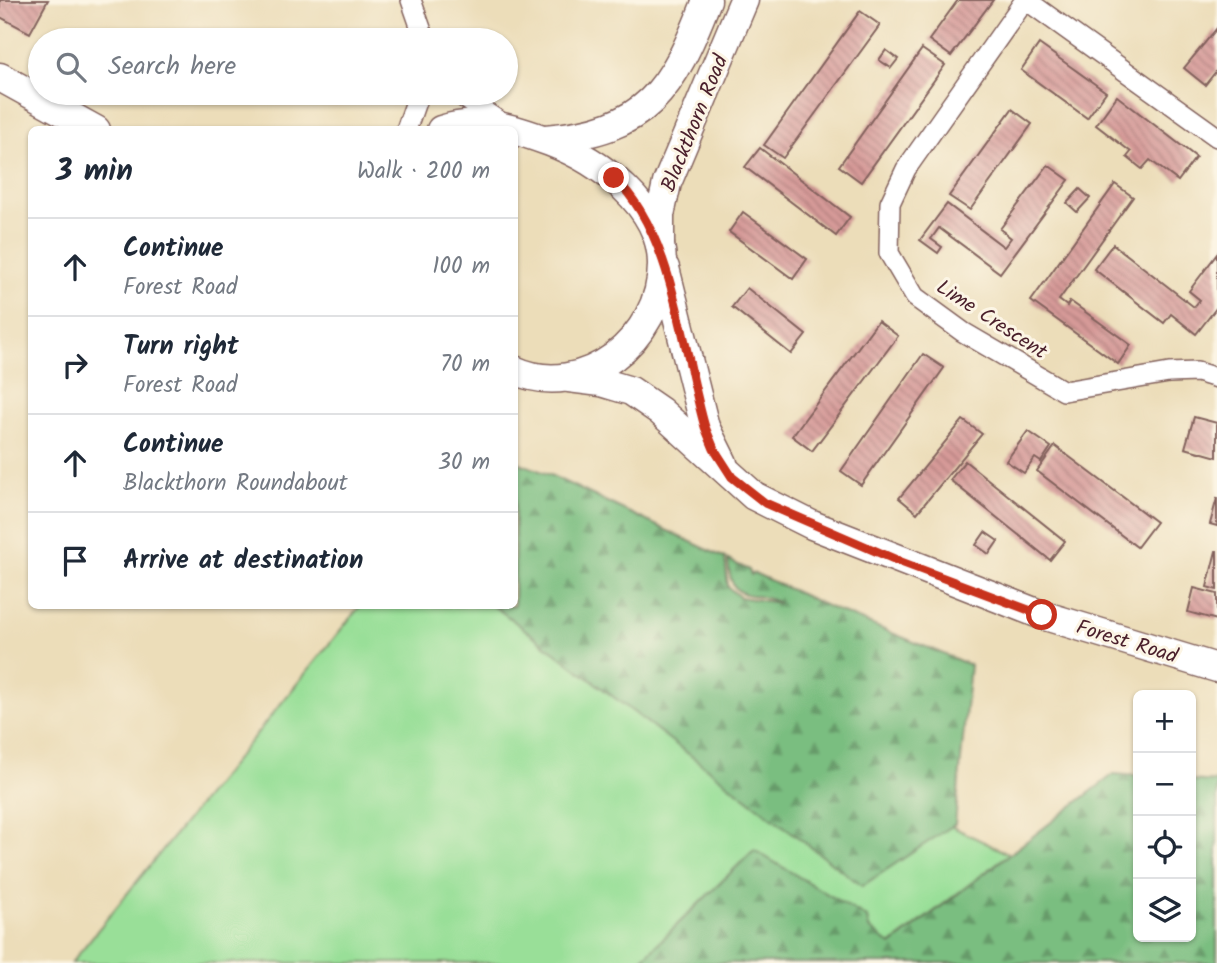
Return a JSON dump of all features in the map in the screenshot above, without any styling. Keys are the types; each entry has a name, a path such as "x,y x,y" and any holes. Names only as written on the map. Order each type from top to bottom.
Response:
{"street":[{"path":"411,0 420,28"},
{"name":"Blackthorn Road","path":"542,139 574,137 603,129 632,116 657,98 680,64 707,0"},
{"name":"Blackthorn Road","path":"661,250 660,215 667,183 744,0"},
{"name":"Lime Crescent","path":"1217,137 1026,0 906,169 890,203 889,253 915,297 963,332 1063,391 1169,373 1197,372 1217,378"},
{"path":"0,77 28,92"},
{"path":"51,105 89,126"},
{"path":"407,126 415,105"},
{"path":"472,105 509,126"},
{"path":"455,126 466,123 490,126"},
{"path":"518,130 579,154 628,191 646,217 661,250 659,289 645,324 626,346 605,363 569,378"},
{"name":"Forest Road","path":"661,250 705,427 714,449 732,477"},
{"name":"Forest Road","path":"518,371 549,380 569,378 601,382 631,391 660,411 732,477 765,503 931,574 1053,619 1217,668"}],"green space":[{"path":"518,462 725,558 728,587 740,597 779,603 738,590 730,575 728,560 749,570 751,575 754,573 833,609 970,665 955,824 862,886 498,609 518,609"},
{"path":"358,609 498,609 1009,854 890,945 754,850 638,963 71,963"},
{"path":"1114,774 1133,776 1133,942 1196,942 1196,780 1217,782 1217,963 638,963 754,850 867,918 869,928 891,945"}],"building":[{"path":"0,0 48,0 28,32 0,17"},
{"path":"958,0 993,0 951,56 929,40"},
{"path":"860,11 880,25 783,158 764,145"},
{"path":"1217,28 1217,70 1205,85 1184,68"},
{"path":"1039,44 1106,92 1087,118 1021,70"},
{"path":"922,49 945,65 861,182 839,166"},
{"path":"886,50 898,59 891,68 879,60"},
{"path":"1117,96 1196,157 1178,181 1150,160 1142,169 1127,157 1131,152 1096,125"},
{"path":"1012,109 1032,124 970,210 949,196"},
{"path":"760,148 850,217 836,236 745,167"},
{"path":"1048,165 1069,180 1000,273 939,228 931,239 942,247 938,253 920,240 947,204 1004,247 1011,238 1000,229"},
{"path":"1115,184 1133,197 1059,300 1067,306 1070,301 1131,345 1118,364 1031,301"},
{"path":"1080,189 1090,198 1077,212 1067,203"},
{"path":"743,212 807,259 793,279 729,232"},
{"path":"1113,244 1194,307 1200,300 1189,291 1217,254 1217,307 1196,334 1171,314 1164,323 1094,269"},
{"path":"747,288 806,335 791,354 732,307"},
{"path":"878,321 898,336 812,451 792,436"},
{"path":"923,354 944,368 861,485 841,471"},
{"path":"1194,417 1217,423 1217,457 1185,448"},
{"path":"963,420 982,434 917,513 899,498"},
{"path":"1028,431 1051,447 1041,462 1035,458 1024,473 1006,461"},
{"path":"1055,446 1156,522 1137,547 1037,471"},
{"path":"965,461 1065,541 1050,560 950,480"},
{"path":"1217,498 1217,526 1210,524"},
{"path":"985,532 998,541 989,554 976,545"},
{"path":"1217,551 1217,590 1207,587"},
{"path":"1194,588 1217,594 1217,620 1188,612"}],"route":[{"path":"614,178 637,202 660,249 705,427 714,449 732,477 765,503 812,525 941,578 1042,615"}]}
